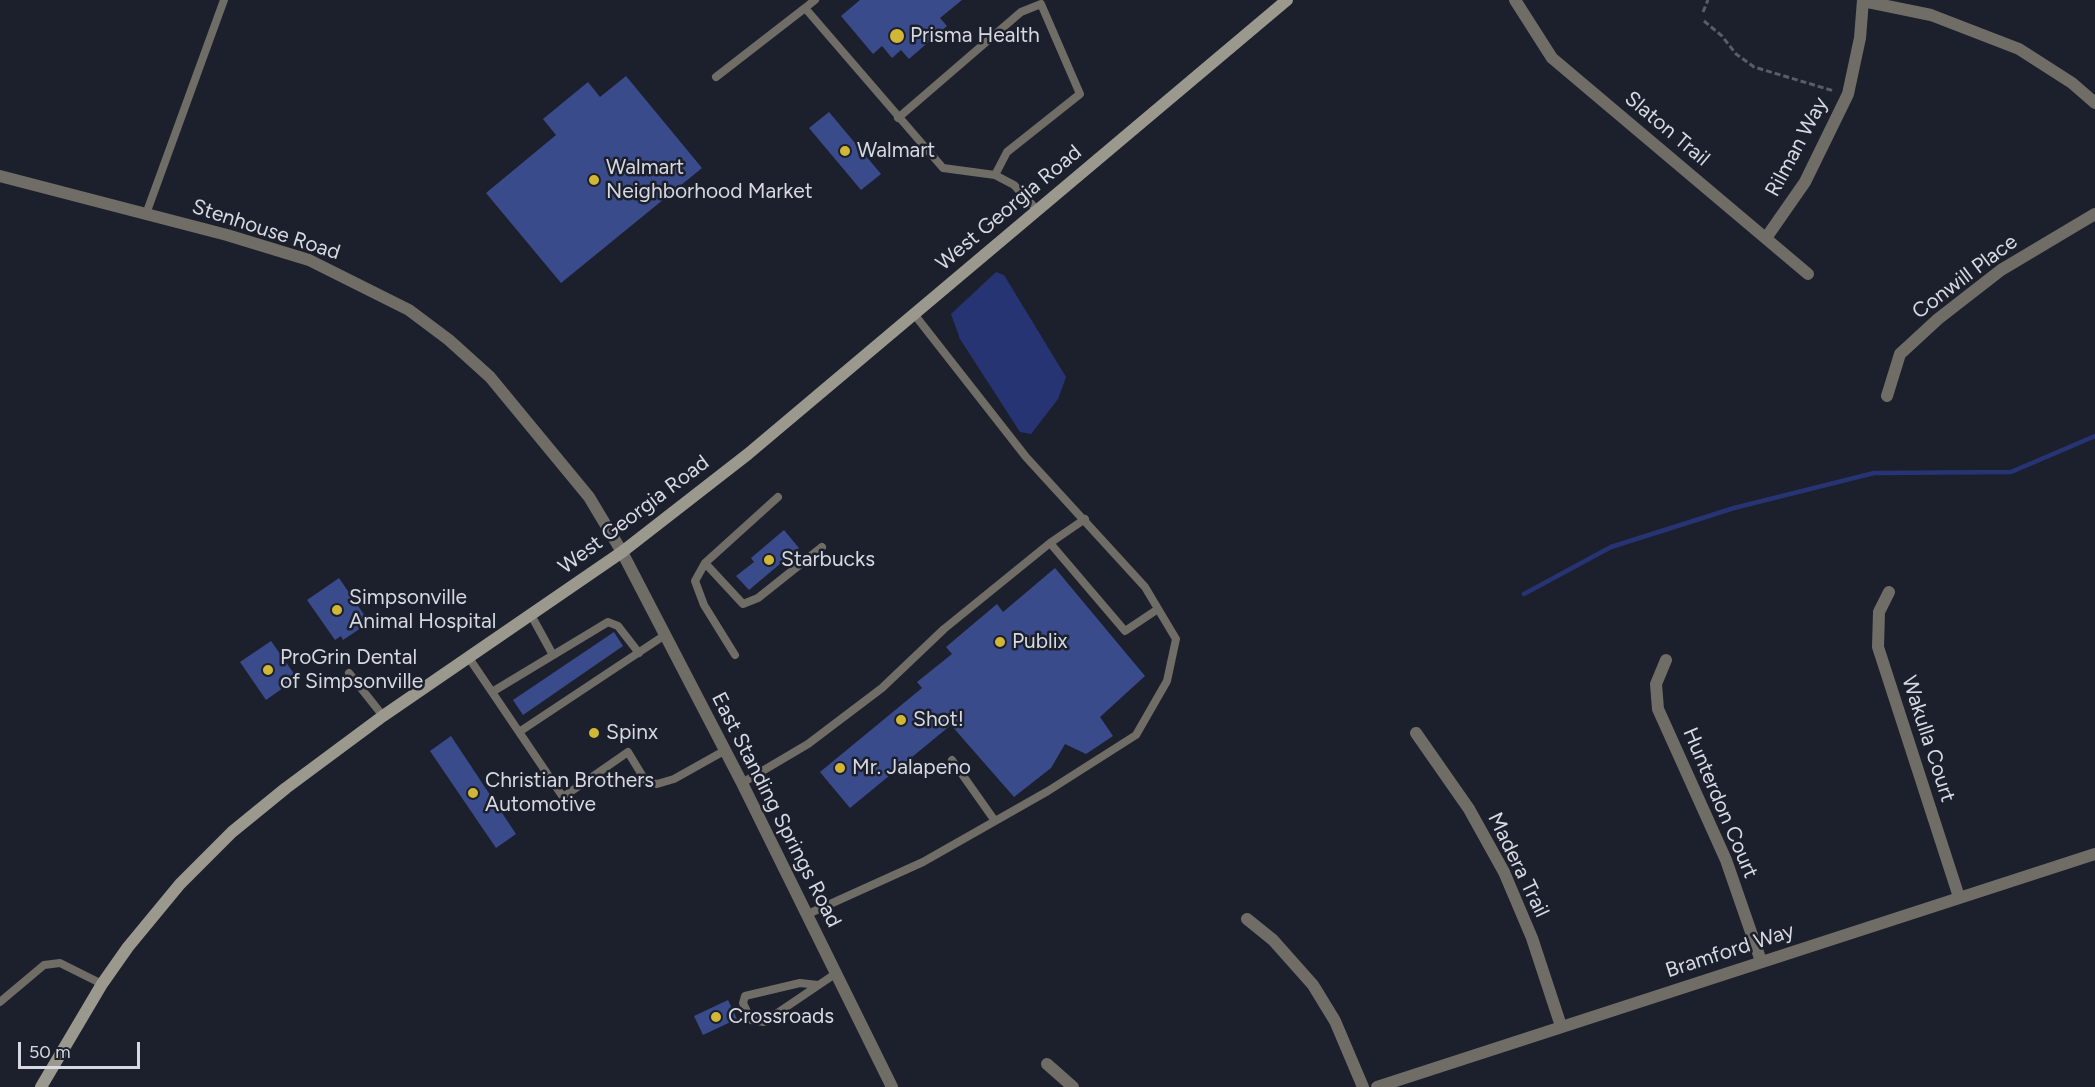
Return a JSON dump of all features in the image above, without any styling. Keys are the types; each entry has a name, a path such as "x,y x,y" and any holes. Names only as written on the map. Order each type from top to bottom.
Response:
{"main road":[{"name":"West Georgia Road","path":"41,1087 102,984 154,915 208,854 285,788 383,716 622,552 748,454 1287,0"}],"street":[{"name":"Slaton Trail","path":"1516,0 1552,58 1809,274"},
{"name":"Rilman Way","path":"1766,238 1805,182 1848,94 1860,38 1863,1"},
{"path":"1863,1 1931,15 2019,49 2073,83 2095,103"},
{"name":"Stenhouse Road","path":"0,176 309,260 409,310 449,340 497,385 589,497 622,552"},
{"name":"Conwill Place","path":"1887,396 1900,354 1938,319 2001,270 2095,214"},
{"name":"East Standing Springs Road","path":"622,552 742,783 892,1087"},
{"name":"Wakulla Court","path":"1889,592 1879,612 1878,647 1959,897"},
{"name":"Hunterdon Court","path":"1666,660 1656,684 1658,709 1726,860 1761,961"},
{"name":"Madera Trail","path":"1416,734 1469,809 1504,872 1532,938 1562,1026"},
{"name":"Bramford Way","path":"1377,1087 2095,854"},
{"path":"1247,919 1273,940 1312,985 1335,1021 1363,1087"},
{"path":"1047,1064 1059,1072 1073,1087"}],"lane":[{"path":"146,214 224,0"},
{"path":"717,77 815,0"},
{"path":"898,118 1021,12 1041,4 1080,94 1007,152 995,175"},
{"path":"805,8 943,168 995,175 1014,184 1037,210"},
{"path":"808,914 923,862 1136,735 1167,681 1176,639 1145,587 1026,457 914,314"},
{"path":"735,655 704,604 695,581 705,563 778,497"},
{"path":"742,783 808,744 882,688 944,629 1050,543 1085,519"},
{"path":"1050,543 1125,631 1158,609"},
{"path":"705,563 743,604 758,598 822,547"},
{"path":"531,615 553,655"},
{"path":"492,692 608,622 618,626 639,653"},
{"path":"519,732 665,635"},
{"path":"469,658 563,797 628,752 645,780 657,784 674,779 724,751"},
{"path":"349,673 383,716"},
{"path":"952,760 995,821"},
{"path":"0,1002 44,965 60,963 102,984"},
{"path":"818,986 800,983 745,996 743,1003 751,1020 764,1022 818,986 836,974"}],"path":[{"path":"1703,12 1708,0"},
{"path":"1704,21 1722,36 1736,54 1754,67 1848,94"}],"water":[{"path":"996,272 1004,275 1066,377 1058,399 1031,434 1020,432 960,339 951,314"}],"building":[{"name":"Prisma Health","path":"860,0 962,0 940,18 947,26 909,59 901,50 892,58 882,46 873,54 841,16"},
{"name":"Walmart Neighborhood Market","path":"626,76 702,168 561,283 486,193 556,135 543,119 588,82 600,97"},
{"name":"Walmart","path":"829,112 881,174 861,190 809,128"},
{"name":"Starbucks","path":"784,530 799,548 749,590 736,576 754,562 751,558"},
{"path":"1055,568 1145,676 1100,717 1113,736 1086,754 1065,744 1051,768 1014,797 951,725 850,808 820,772 922,688 917,682 952,654 946,647 997,604 1003,612"},
{"name":"Simpsonville Animal Hospital","path":"339,578 367,619 361,623 364,626 343,640 341,636 335,640 307,600"},
{"name":"Spinx","path":"614,632 623,646 523,715 513,700"},
{"name":"ProGrin Dental of Simpsonville","path":"271,641 297,678 266,700 240,662"},
{"name":"Christian Brothers Automotive","path":"451,736 516,834 496,848 430,751"},
{"name":"Crossroads","path":"728,1000 737,1019 703,1035 694,1016"}],"waterway":[{"path":"1524,594 1611,547 1734,508 1874,473 2011,472 2095,436"}],"place":[{"name":"Prisma Health","path":"897,36"},
{"name":"Walmart","path":"845,151"},
{"name":"Walmart Neighborhood Market","path":"594,180"},
{"name":"Starbucks","path":"769,560"},
{"name":"Simpsonville Animal Hospital","path":"337,610"},
{"name":"Publix","path":"1000,642"},
{"name":"ProGrin Dental of Simpsonville","path":"268,670"},
{"name":"Shot!","path":"901,720"},
{"name":"Spinx","path":"594,733"},
{"name":"Mr. Jalapeno","path":"840,768"},
{"name":"Christian Brothers Automotive","path":"473,793"},
{"name":"Crossroads","path":"716,1017"}]}
